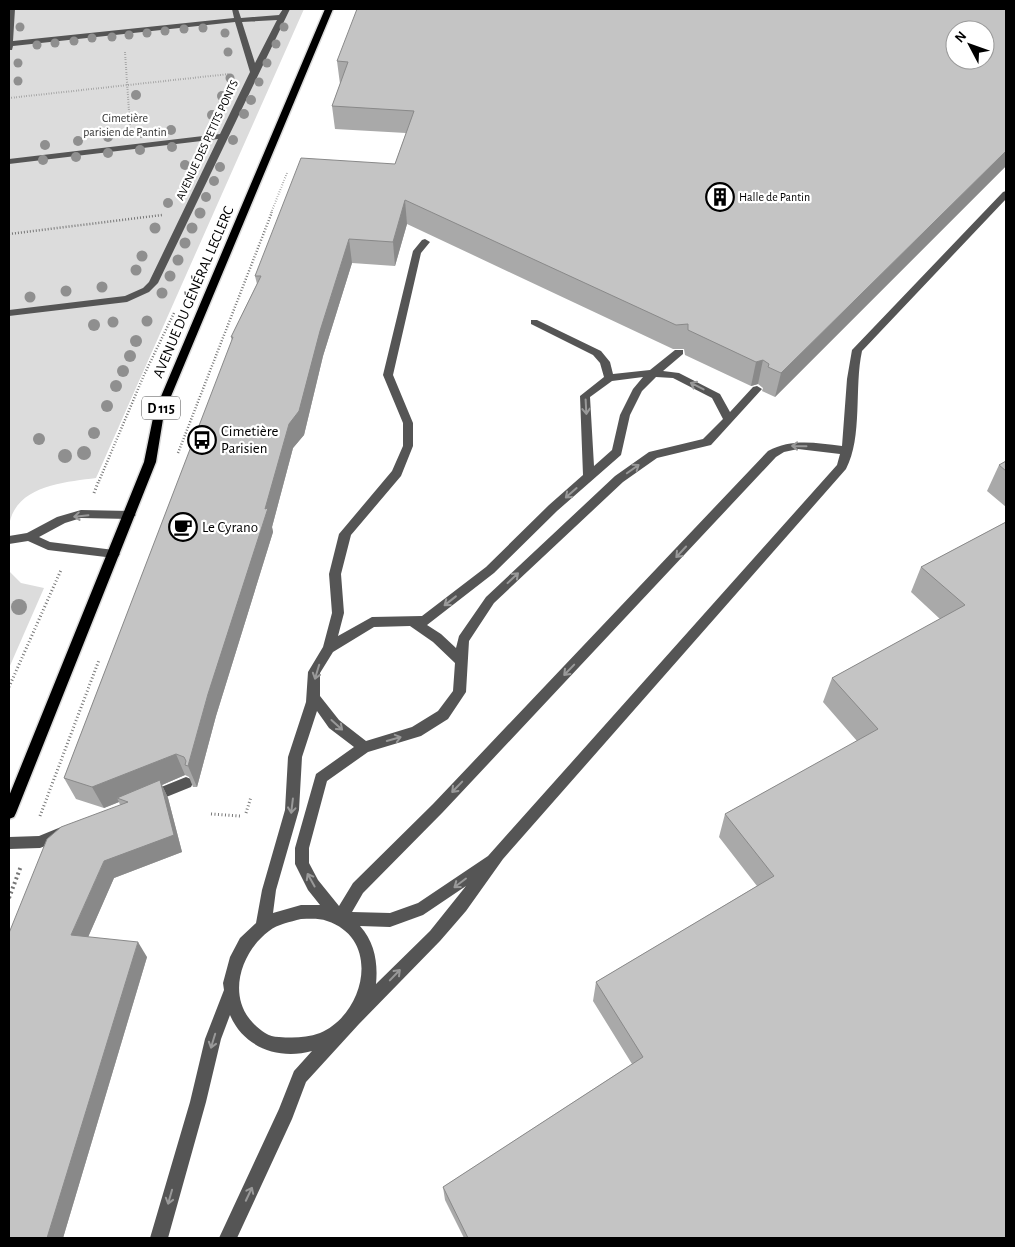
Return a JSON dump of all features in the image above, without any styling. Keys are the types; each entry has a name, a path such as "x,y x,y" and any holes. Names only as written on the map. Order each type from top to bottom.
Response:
{"main road":[{"name":"AVENUE DU GÉNÉRAL LECLERC","path":"9,813 150,462 159,413 328,9"}],"lane":[{"path":"11,9 9,45 237,20 284,13"},
{"path":"235,9 254,72"},
{"name":"AVENUE DES PETITS PONTS","path":"9,313 127,299 146,290 152,283 284,13"},
{"path":"9,161 223,136"},
{"path":"228,1238 286,1113 300,1077 353,1018 435,936 461,906 498,854 842,466 850,436 851,383 857,350 1006,194"},
{"path":"263,926 269,890 292,810 295,757 314,698 314,672 329,648 338,613 335,574 344,534 397,473 408,446 408,423 388,375 416,253 425,242"},
{"path":"534,322 597,353 606,362 609,378"},
{"path":"329,648 372,622 425,621 490,570 553,508 617,452 625,415 638,389 653,373 679,352"},
{"path":"589,477 586,396 609,378 653,373 675,376 716,396 729,420"},
{"path":"230,995 237,1015 250,1032 268,1043 290,1047 314,1044 335,1034 353,1018 366,997 370,973 368,952 357,932 340,919 313,885 302,864 302,848 321,778 364,747 416,732 443,715 459,692 463,640 490,600 619,479 653,455 706,442 729,420 757,388"},
{"path":"340,919 358,888 472,772 772,454 781,447 795,446 847,451"},
{"path":"9,540 29,537 61,520 84,514 130,515"},
{"path":"29,537 36,542 48,546 114,554"},
{"path":"413,622 437,638 462,662"},
{"path":"314,698 334,724 364,747"},
{"path":"132,805 186,783"},
{"path":"9,844 40,842 76,827"},
{"path":"159,1238 198,1102 213,1039 230,995 231,976 237,957 248,940 263,926 281,916 302,912 321,912 340,919 390,920 423,908 498,854"}],"path":[{"path":"123,32 131,147"},
{"path":"9,98 254,72"},
{"path":"175,460 288,170"},
{"path":"9,234 187,212"},
{"path":"84,514 144,375 177,307"},
{"path":"9,687 70,549"},
{"path":"9,898 102,652"},
{"path":"246,814 251,797"},
{"path":"211,814 240,816"}],"green space":[{"name":"Cimetière parisien de Pantin","path":"9,9 304,9 96,478 58,484 33,493 15,509 9,527"},
{"path":"9,571 21,583 44,588 9,668"}],"building":[{"path":"357,9 1006,9 1006,151 781,373 768,367 769,364 763,360 756,362 688,330 688,324 676,325 405,200 393,242 349,239 320,331 299,411 289,424 265,509 268,508 208,694 188,766 185,765 184,757 176,754 92,787 64,778 233,337 231,337 261,276 255,276 301,158 395,164 414,111 332,106 348,62 337,61"},
{"path":"1006,461 1006,471 999,465"},
{"path":"1006,522 1006,1238 468,1238 443,1187 643,1057 596,982 774,876 725,814 878,729 832,678 965,605 921,567"},
{"path":"160,780 174,835 104,861 71,935 138,942 47,1238 9,1238 9,933 47,839 61,827 128,802 117,798"}],"place":[{"name":"Halle de Pantin","path":"720,197"},
{"name":"Cimetière Parisien","path":"202,440"},
{"name":"Le Cyrano","path":"183,527"}]}
